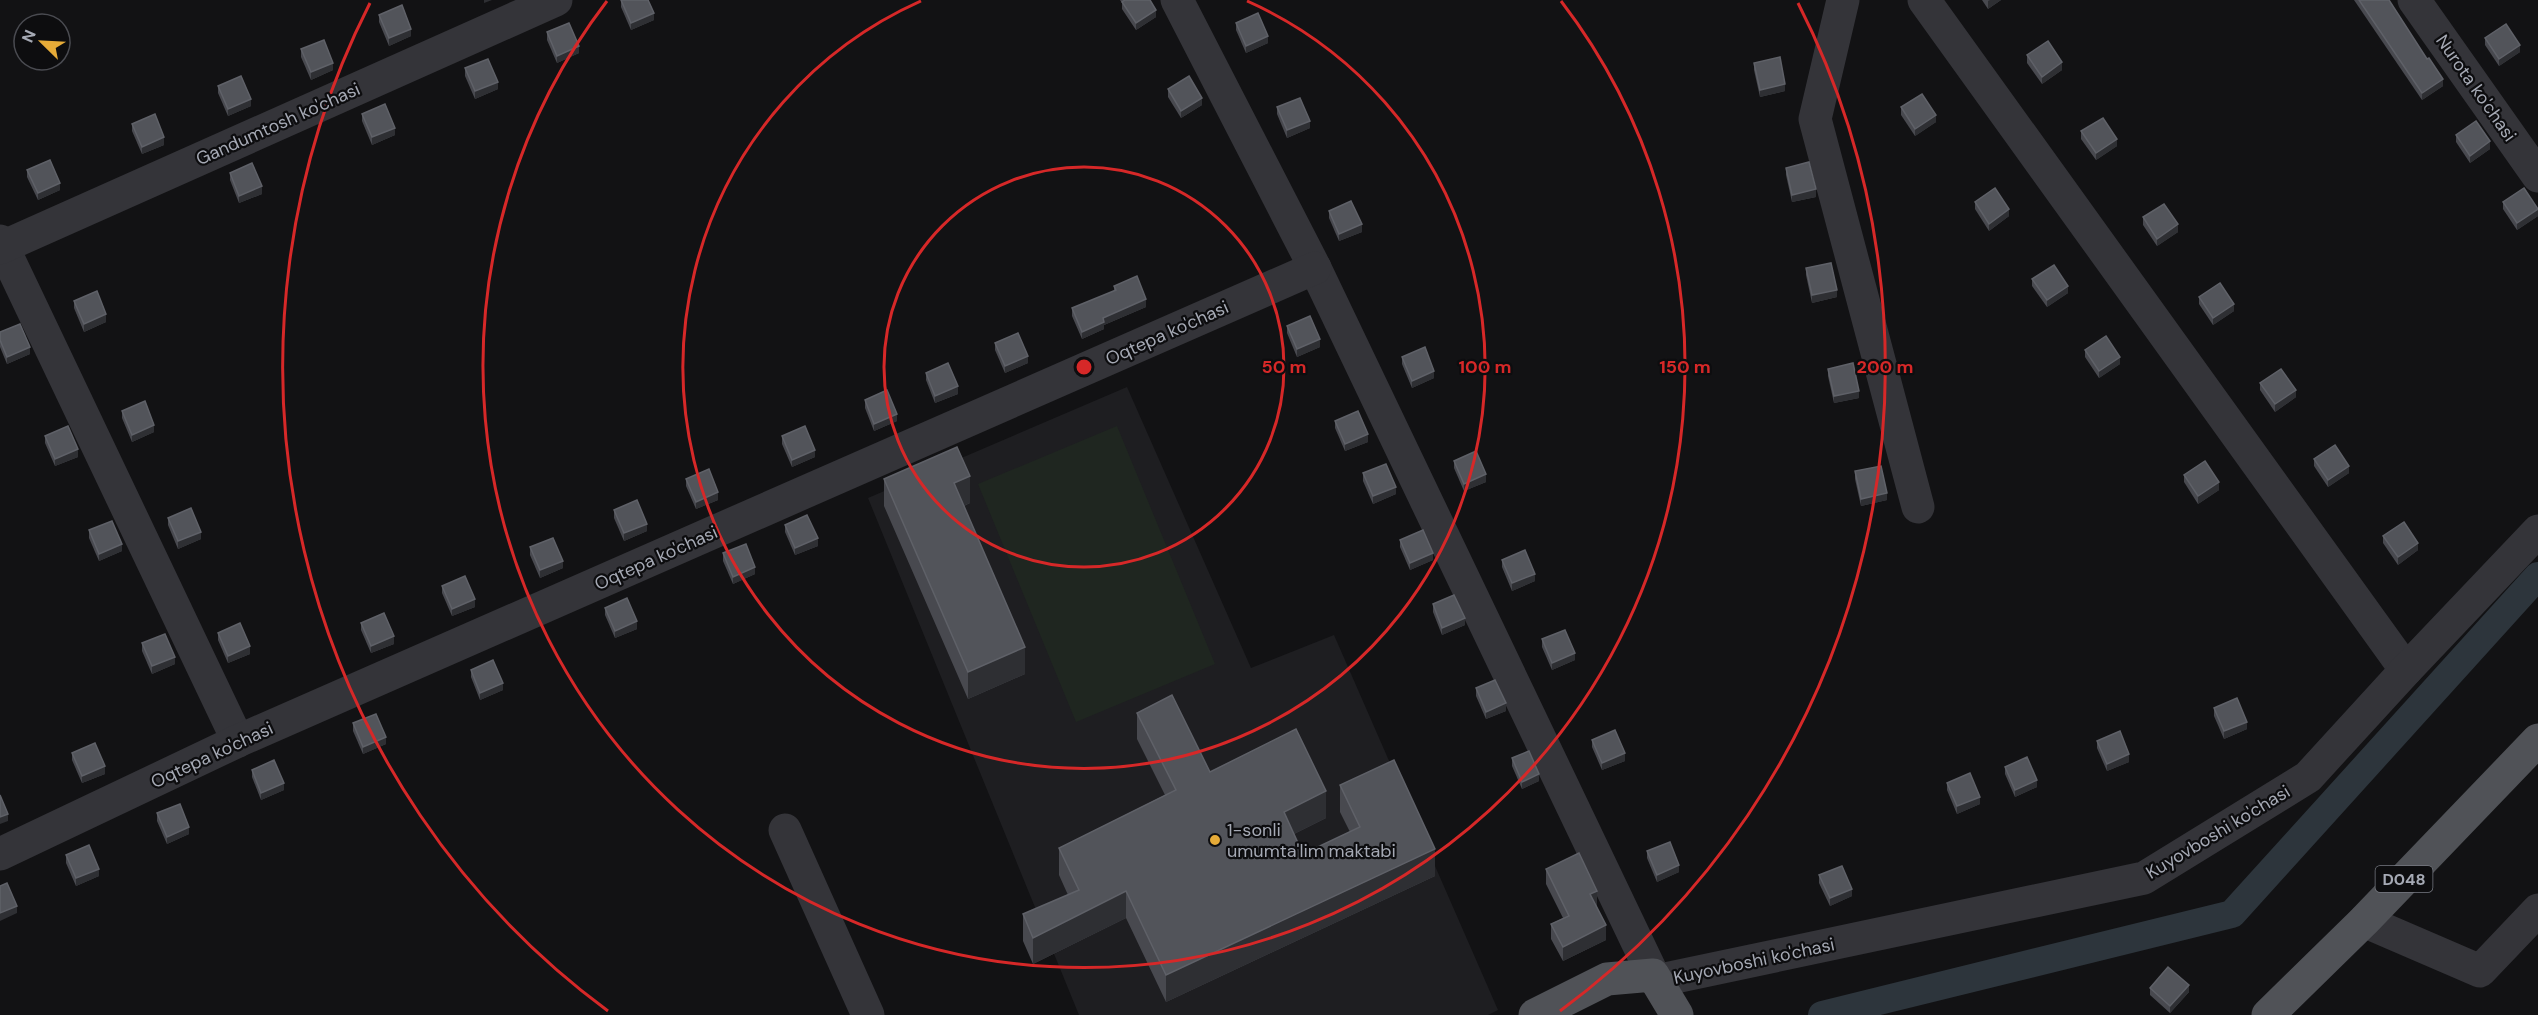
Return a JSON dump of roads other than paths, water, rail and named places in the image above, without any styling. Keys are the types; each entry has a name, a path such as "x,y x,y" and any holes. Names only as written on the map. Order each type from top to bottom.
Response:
{"main road":[{"name":"D048","path":"2268,1015 2364,921 2538,740"},
{"name":"Kuyovboshi ko'chasi","path":"1535,1015 1607,978 1665,995"}],"street":[{"name":"Gandumtosh ko'chasi","path":"1,245 556,0"},
{"path":"1177,0 1315,268 1665,995"},
{"path":"1844,0 1815,119 1918,507"},
{"path":"1924,0 2406,670"},
{"name":"Nurota ko'chasi","path":"2414,0 2538,176"},
{"path":"1,245 238,741"},
{"name":"Oqtepa ko'chasi","path":"0,855 238,741 1315,268"},
{"name":"Kuyovboshi ko'chasi","path":"1665,995 2144,879 2308,777 2538,531"},
{"path":"785,831 868,1015"},
{"path":"2364,921 2480,971 2538,910"}],"waterway":[{"path":"1822,1015 2232,914 2538,576"}],"place":[{"name":"1-sonli umumta'lim maktabi","path":"1215,840"}]}
